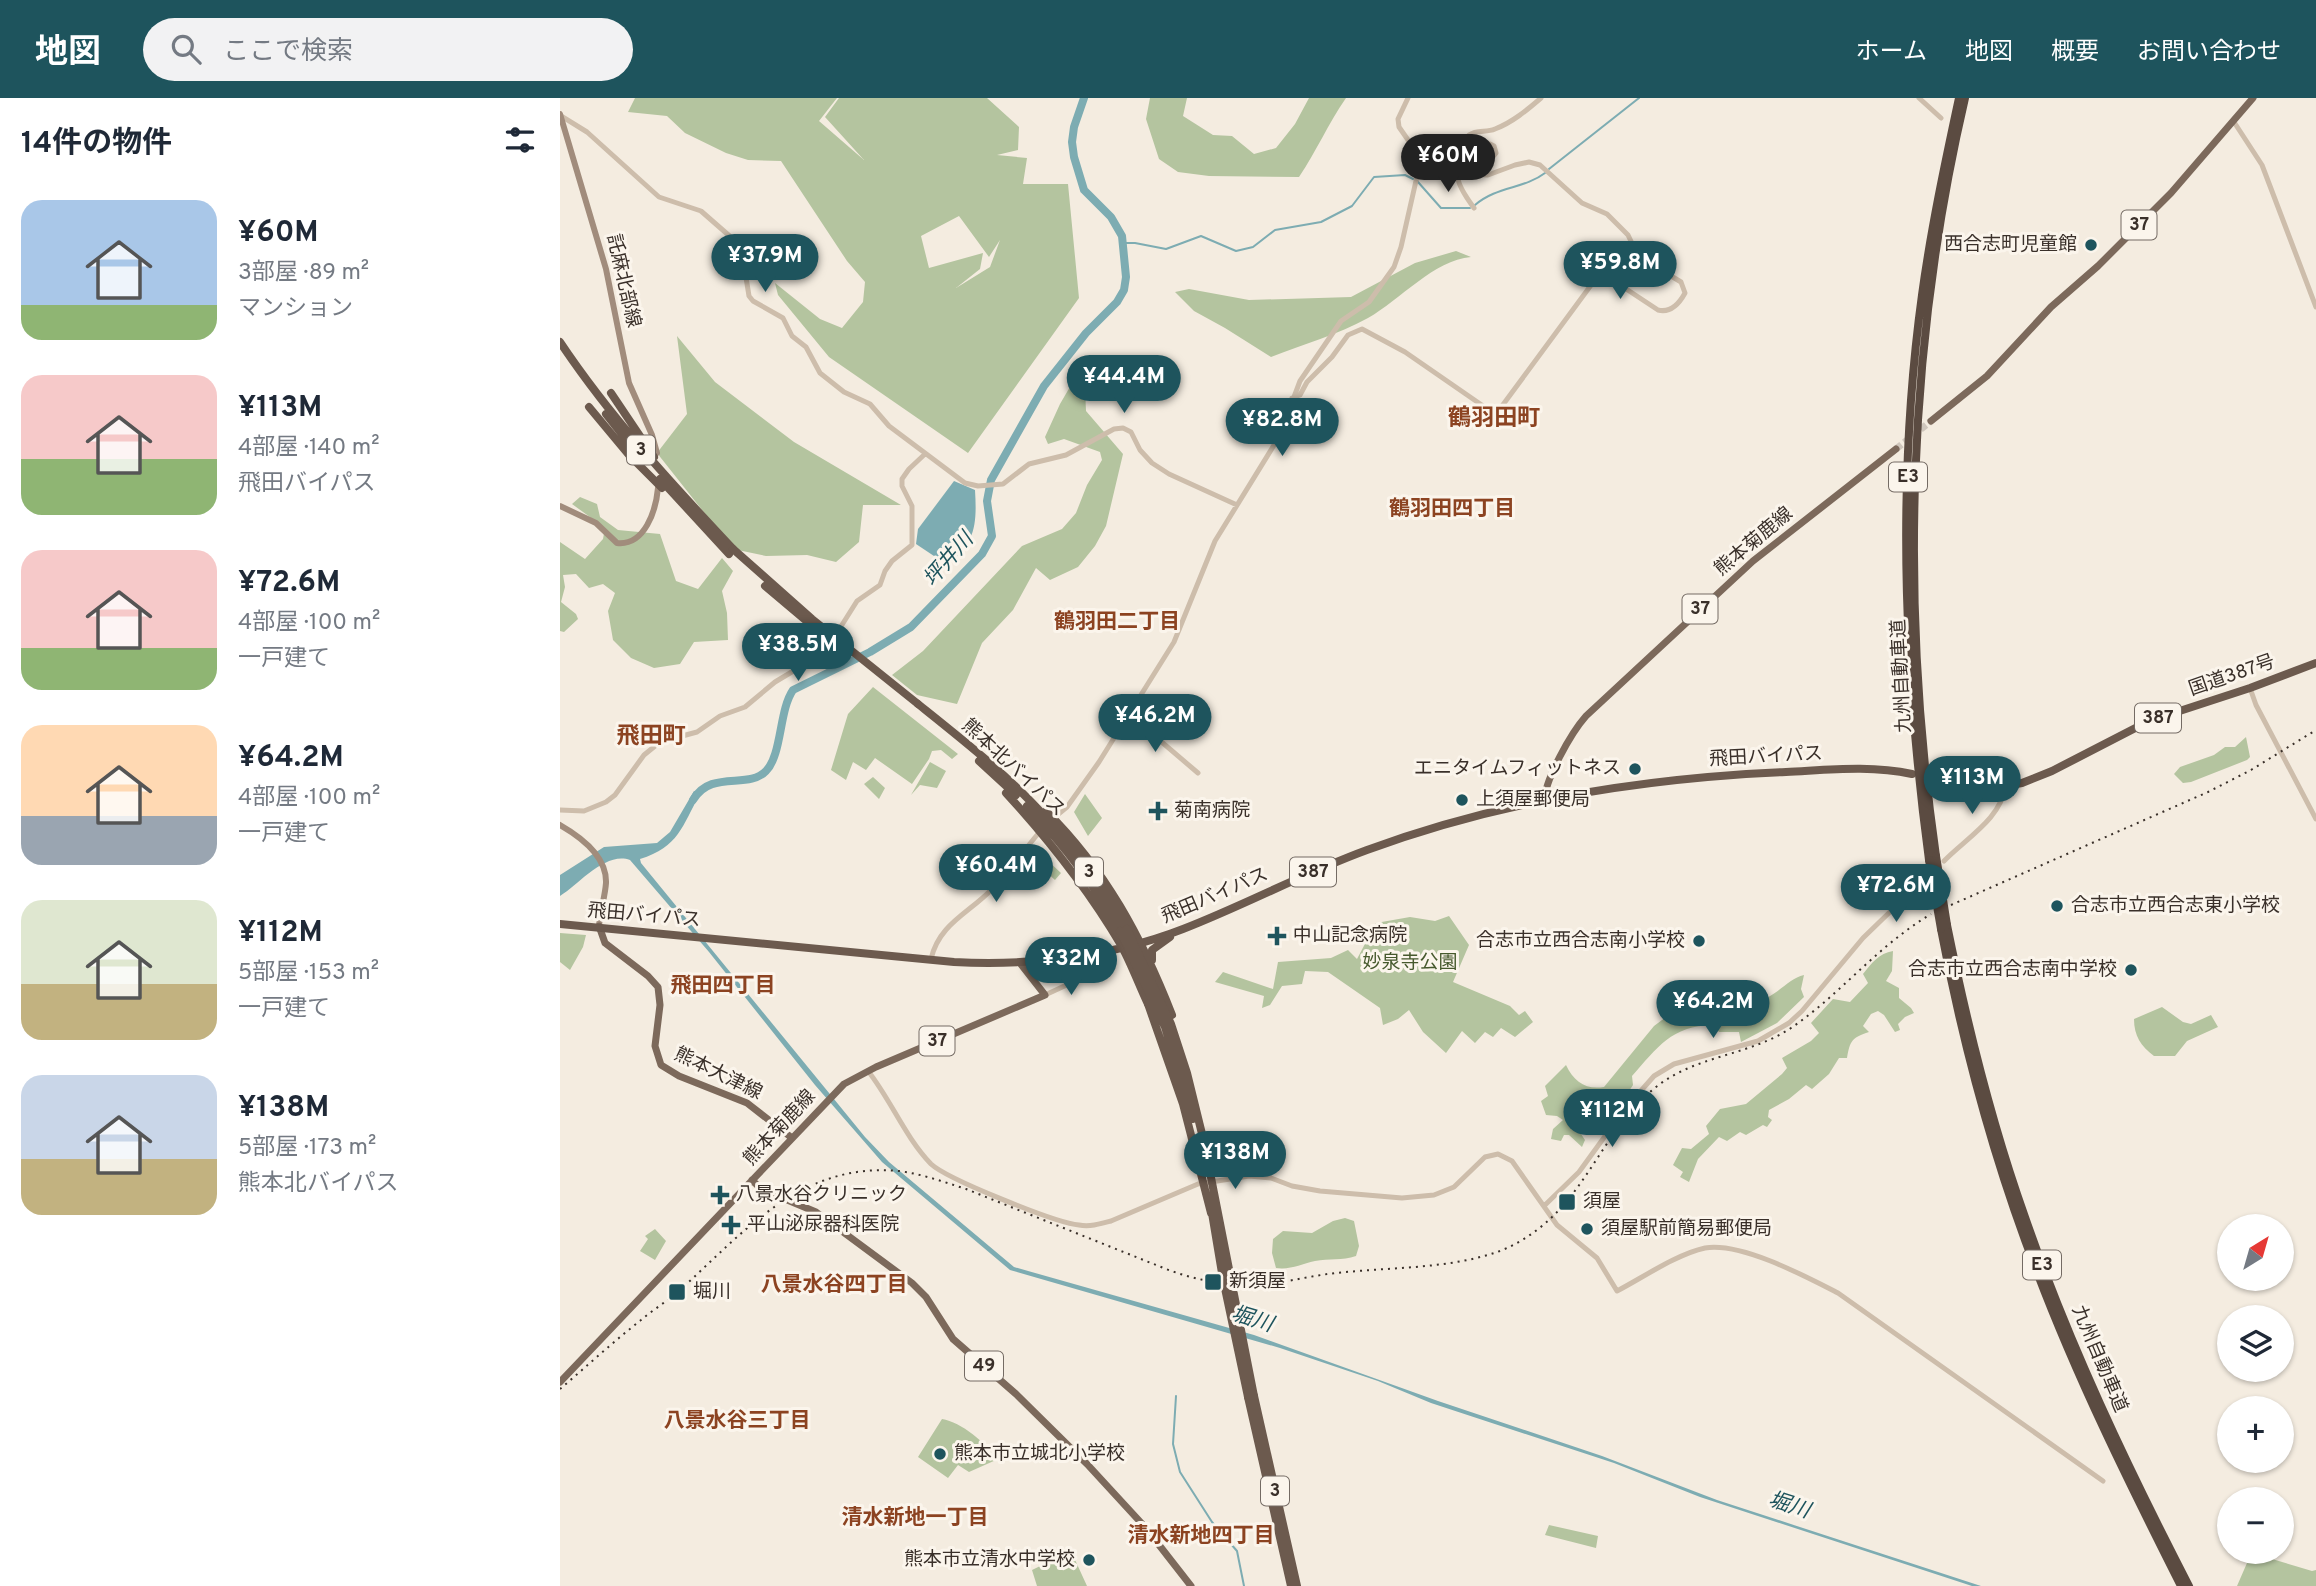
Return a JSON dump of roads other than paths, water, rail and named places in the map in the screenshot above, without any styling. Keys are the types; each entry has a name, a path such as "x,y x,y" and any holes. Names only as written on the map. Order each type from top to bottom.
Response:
{"highway":[{"name":"九州自動車道","path":"1936,859 1917,770 1908,644 1906,569 1909,441 1922,297 1939,190 1959,98"},
{"name":"九州自動車道","path":"1965,98 1929,300 1915,480 1915,646 1921,731 1944,927 1958,1009 1977,1086 2027,1246 2061,1332 2112,1447 2181,1586"},
{"name":"熊本北バイパス","path":"560,342 653,464 731,551"},
{"name":"熊本北バイパス","path":"560,351 620,432 693,516 975,757 1043,823 1124,930 1165,1027 1202,1153 1213,1219 1290,1586"},
{"path":"611,393 662,467 731,551"},
{"path":"589,407 636,463 693,516"},
{"name":"国道387号","path":"2005,786 2042,776 2149,721 2316,663"},
{"name":"熊本北バイパス","path":"916,706 999,771 1047,819 1073,851 1153,980 1177,1041 1197,1111 1251,1397 1297,1586"},
{"path":"975,757 1058,852 1122,948"},
{"name":"飛田バイパス","path":"560,924 972,963 1020,963 1141,943 1181,930 1369,849 1471,818 1544,802 1658,781 1701,777 1847,769 1912,774"},
{"path":"999,771 1040,804 1081,846 1120,903 1141,943"},
{"name":"387","path":"1928,776 2005,786"},
{"path":"1085,954 1106,944 1111,934 1109,926"},
{"name":"九州自動車道","path":"1944,927 1985,1088 2024,1216 2095,1394 2189,1586"},
{"path":"1162,989 1152,960 1152,950 1181,930"},
{"name":"3","path":"1141,943 1172,1015 1197,1090 1217,1210"},
{"name":"3","path":"1122,948 1148,1004 1183,1104 1213,1219"}],"main road":[{"name":"37","path":"1931,421 1981,381 2051,307 2098,266 2171,193 2253,98"},
{"name":"託麻北部線","path":"560,115 606,270 629,383 657,453"},
{"name":"熊本菊鹿線","path":"1544,802 1560,759 1576,728 1586,716 1753,561 1896,449"},
{"path":"560,506 596,523 617,543 627,543 636,537 653,516 658,488"},
{"path":"560,825 583,840 602,866 606,880 599,926"},
{"name":"熊本大津線","path":"599,926 605,943 658,987 660,1005 655,1046 661,1065 679,1076 747,1103 792,1138"},
{"path":"1020,963 1045,995"},
{"path":"1031,1001 1036,995 1035,981"},
{"name":"熊本菊鹿線","path":"560,1382 831,1097 854,1077 1045,995"},
{"name":"49","path":"752,1180 761,1189 816,1212 912,1283 926,1297 953,1339 1003,1382 1087,1464 1146,1527 1191,1586"}],"street":[{"path":"1056,816 1067,807 1130,715 1178,635 1215,541 1284,427 1300,380 1341,321 1369,302 1394,267 1418,172 1415,150 1399,127 1398,119 1408,98"},
{"path":"1473,206 1459,187 1460,174 1464,167 1490,159 1496,153 1494,146 1490,144 1472,146 1467,140 1471,132 1492,131 1509,123 1541,98"},
{"path":"1919,98 1941,118"},
{"path":"560,115 587,132 659,197 701,211 733,239 741,255 753,301 783,318 792,336 806,347 820,373 844,392 870,404 882,420 965,483 995,486 1010,480 1029,464 1066,454 1114,429 1123,428 1131,432 1140,450 1152,463 1169,474 1237,505"},
{"path":"2234,122 2262,165 2316,307"},
{"path":"1292,398 1300,395 1307,382 1332,357 1348,335 1362,329 1405,352 1486,408 1496,410 1502,406 1597,277 1604,275 1663,311 1670,309 1685,293 1681,282 1638,256 1628,235 1607,214 1582,203 1540,164 1529,162 1488,175 1460,174 1448,170 1428,155 1415,150"},
{"path":"560,810 584,811 606,802 615,795 644,755 660,742 697,732 720,716 745,707 775,682 817,654 847,619 852,606 880,585 888,566 912,545 912,506 902,486 902,479 925,454"},
{"path":"2250,688 2256,705 2316,819"},
{"path":"1130,715 1198,773"},
{"path":"1936,859 1997,810 2005,786"},
{"path":"931,959 936,942 951,922 990,891 1037,835"},
{"path":"1544,1206 1579,1172 1624,1110 1654,1076 1668,1066 1682,1061 1758,1041 1789,1023 1856,945 1927,876"},
{"path":"1045,995 1086,976 1085,954"},
{"path":"868,1071 916,1145 936,1168 963,1182 1072,1224 1098,1225 1198,1184 1249,1176 1271,1178 1320,1191 1402,1198 1434,1195 1454,1187 1485,1157 1499,1154 1512,1161 1557,1225 1597,1258 1617,1291 1681,1257 1711,1248 1724,1247 1748,1254 1817,1283 1855,1305 2103,1481"}],"water":[{"path":"954,481 975,490 976,513 969,541 956,557 946,564 916,544 918,529"},
{"path":"694,791 700,794 678,834 663,848 640,859 641,863 865,1137 889,1162 1014,1267 1254,1335 1602,1456 1717,1500 1981,1586 1972,1586 1700,1497 1614,1463 1431,1403 1378,1381 1280,1348 1010,1270 882,1162 815,1085 709,952 630,860 621,858 602,864 560,896 560,875 604,847 657,843 670,832"}],"waterway":[{"name":"坪井川","path":"693,800 709,785 750,779 766,771 775,754 785,709 793,690 870,652 911,627 982,554 992,536 987,501 991,480 1044,386 1086,333 1117,302 1124,290 1126,277 1122,236 1111,217 1084,190 1074,157 1074,127 1084,98"},
{"path":"1549,169 1639,98"},
{"path":"1475,205 1492,194 1528,182 1545,173"},
{"path":"1124,243 1166,249 1201,236 1236,251 1253,247 1275,230 1321,222 1352,206 1374,177 1405,175 1413,179"},
{"path":"1418,182 1441,208 1470,208"},
{"path":"1176,1396 1173,1444 1180,1472 1212,1522 1237,1551 1244,1586"}],"tunnel":[{"path":"1896,449 1931,421"}],"railway":[{"path":"1951,905 2208,792 2251,770 2316,730"},
{"path":"560,1389 679,1291 752,1224 777,1205 804,1189 833,1178 864,1171 899,1171 941,1181 1166,1269 1229,1284 1260,1285 1328,1274 1431,1266 1499,1251 1515,1244 1550,1219 1578,1187 1626,1117 1656,1087 1688,1068 1758,1045 1791,1028 1893,941 1931,914"}],"place":[{"name":"西合志町児童館","path":"2091,245"},
{"name":"エニタイムフィットネス","path":"1635,769"},
{"name":"上須屋郵便局","path":"1462,800"},
{"name":"菊南病院","path":"1158,811"},
{"name":"合志市立西合志東小学校","path":"2057,906"},
{"name":"中山記念病院","path":"1277,936"},
{"name":"合志市立西合志南小学校","path":"1699,941"},
{"name":"合志市立西合志南中学校","path":"2131,970"},
{"name":"八景水谷クリニック","path":"720,1195"},
{"name":"須屋","path":"1567,1202"},
{"name":"平山泌尿器科医院","path":"731,1225"},
{"name":"須屋駅前簡易郵便局","path":"1587,1229"},
{"name":"新須屋","path":"1213,1282"},
{"name":"堀川","path":"677,1292"},
{"name":"熊本市立城北小学校","path":"940,1454"},
{"name":"熊本市立清水中学校","path":"1089,1560"}],"district":[{"name":"鶴羽田町","path":"1494,419"},
{"name":"鶴羽田四丁目","path":"1452,509"},
{"name":"鶴羽田二丁目","path":"1117,622"},
{"name":"飛田町","path":"651,737"},
{"name":"飛田四丁目","path":"723,986"},
{"name":"八景水谷四丁目","path":"834,1285"},
{"name":"八景水谷三丁目","path":"737,1421"},
{"name":"清水新地一丁目","path":"915,1518"},
{"name":"清水新地四丁目","path":"1201,1536"}],"park label":[{"name":"妙泉寺公園","path":"1410,963"}]}
